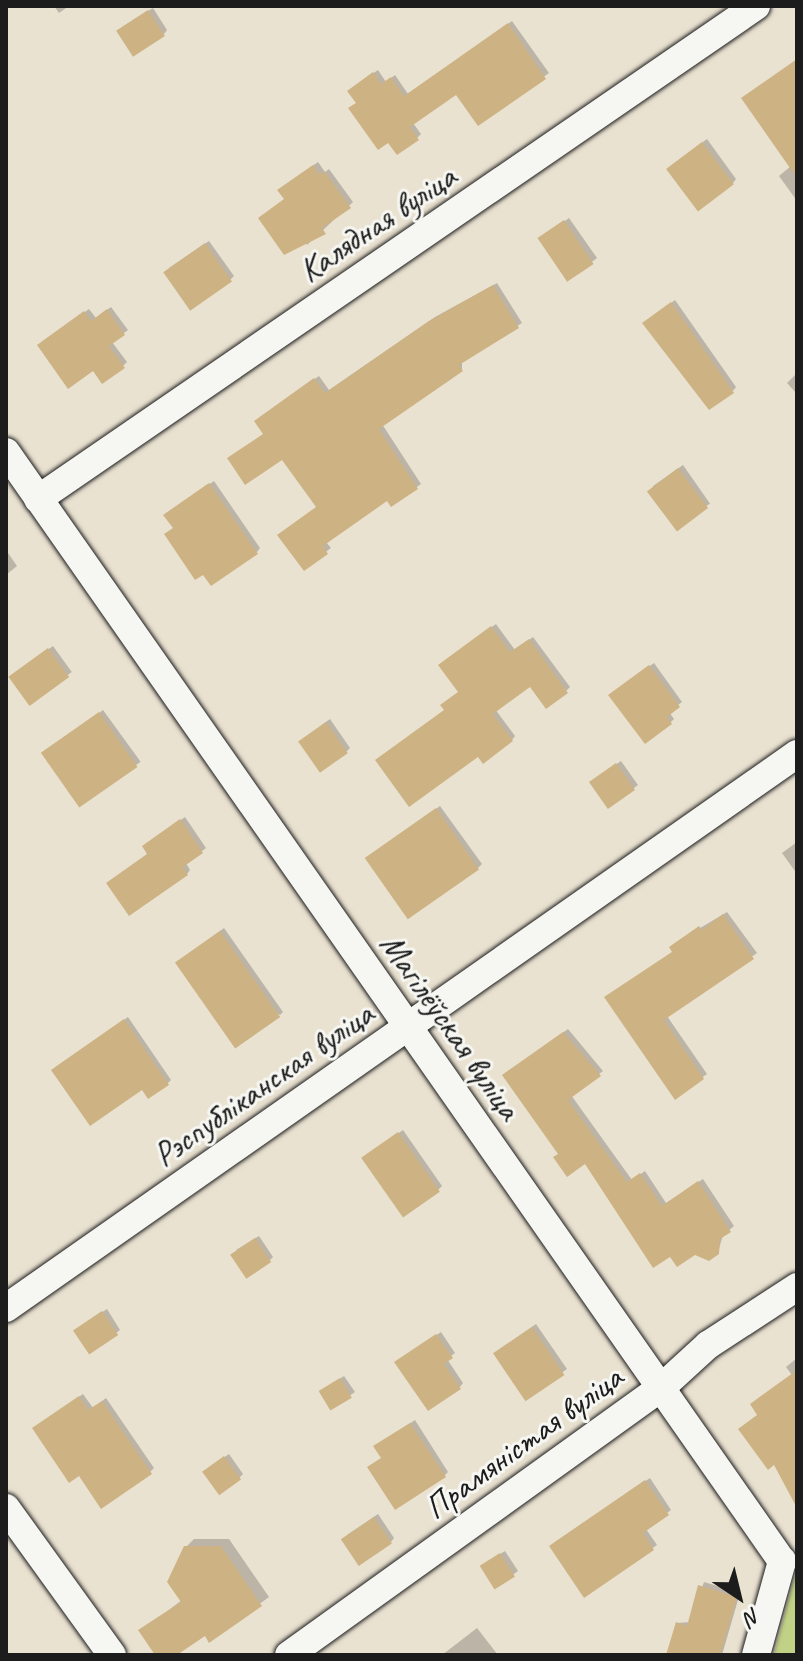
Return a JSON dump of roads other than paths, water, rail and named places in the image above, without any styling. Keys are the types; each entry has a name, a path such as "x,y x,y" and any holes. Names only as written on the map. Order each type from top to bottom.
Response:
{"street":[{"name":"Калядная вуліца","path":"38,499 756,6"},
{"name":"Магілёўская вуліца","path":"6,452 661,1388 789,1562 756,1655"},
{"name":"Рэспубліканская вуліца","path":"6,1308 797,754"},
{"name":"Прамяністая вуліца","path":"289,1655 661,1388 708,1345 797,1287"},
{"path":"6,1508 112,1655"}]}
